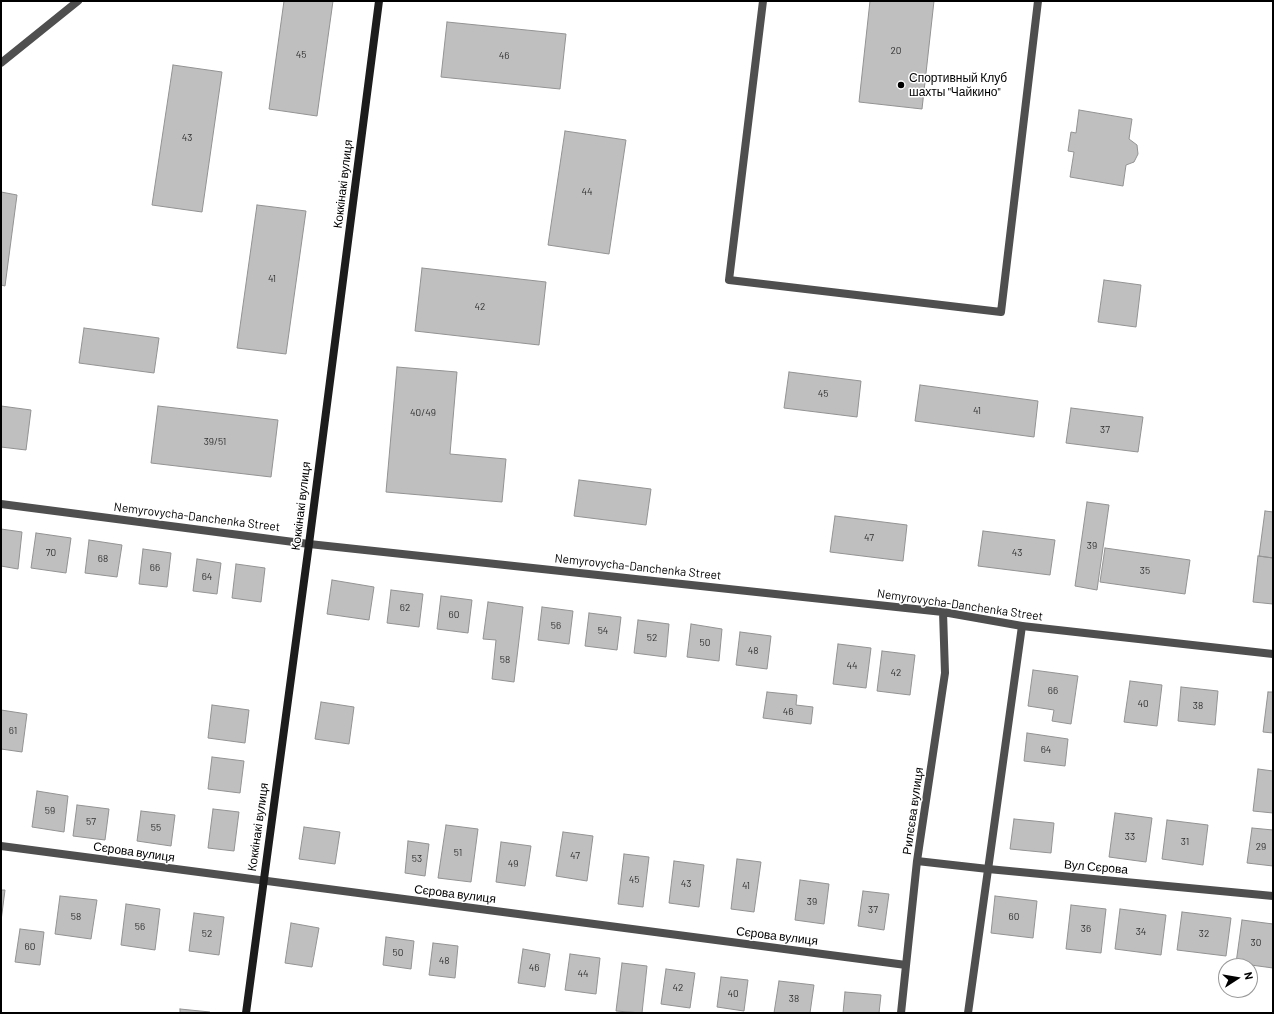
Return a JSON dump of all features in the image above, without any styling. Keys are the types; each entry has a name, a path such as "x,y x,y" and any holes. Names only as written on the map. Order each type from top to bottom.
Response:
{"street":[{"path":"1,63 78,1"},
{"name":"Коккінакі вулиця","path":"246,1013 309,544 379,1"},
{"path":"763,1 730,280 1001,312 1038,1"},
{"name":"Nemyrovycha-Danchenka Street","path":"1,504 309,544 943,612 1022,626 1273,654"},
{"name":"Рилєєва вулиця","path":"901,1013 917,861 945,673 943,612"},
{"path":"968,1013 1022,626"},
{"name":"Сєрова вулиця","path":"1,846 906,965"},
{"name":"Вул Сєрова","path":"917,861 1273,896"}],"building":[{"path":"284,1 333,1 317,116 269,109"},
{"path":"870,1 934,1 922,109 859,102"},
{"path":"447,22 566,34 560,89 441,77"},
{"path":"173,65 222,72 202,212 152,205"},
{"path":"1079,110 1132,119 1129,139 1137,145 1138,154 1134,162 1126,165 1123,186 1070,177 1074,152 1068,151 1071,132 1076,133"},
{"path":"565,131 626,140 609,254 548,245"},
{"path":"1,192 17,195 5,286 1,285"},
{"path":"257,205 306,211 286,354 237,348"},
{"path":"422,268 546,282 539,345 415,331"},
{"path":"1104,280 1141,285 1136,327 1098,322"},
{"path":"84,328 159,338 154,373 79,363"},
{"path":"397,367 457,372 450,454 506,459 502,502 386,492"},
{"path":"789,372 861,381 857,417 784,408"},
{"path":"920,385 1038,401 1034,437 915,421"},
{"path":"1,406 31,410 26,450 1,447"},
{"path":"158,406 278,420 271,477 151,463"},
{"path":"1071,408 1143,417 1138,452 1066,443"},
{"path":"579,480 651,489 646,525 574,516"},
{"path":"1087,502 1109,505 1097,590 1075,586"},
{"path":"1265,511 1273,512 1273,558 1259,556"},
{"path":"835,516 907,525 903,561 830,552"},
{"path":"1,529 22,532 18,569 1,566"},
{"path":"983,531 1055,540 1050,575 978,566"},
{"path":"36,533 71,538 66,573 31,568"},
{"path":"89,540 122,545 117,577 85,573"},
{"path":"1105,548 1190,560 1185,594 1100,582"},
{"path":"143,549 171,553 167,587 139,584"},
{"path":"1258,556 1273,558 1273,604 1253,602"},
{"path":"197,559 221,563 217,594 193,591"},
{"path":"236,564 265,568 261,602 232,598"},
{"path":"332,580 374,587 369,620 327,614"},
{"path":"391,590 423,594 419,627 387,623"},
{"path":"441,596 472,600 468,633 437,629"},
{"path":"488,602 523,607 514,682 492,679 496,640 483,639"},
{"path":"542,607 573,611 569,644 538,640"},
{"path":"589,613 621,617 617,650 585,646"},
{"path":"638,620 669,624 666,657 634,653"},
{"path":"691,624 722,629 719,661 687,657"},
{"path":"740,632 771,636 767,669 736,665"},
{"path":"838,644 871,648 866,688 833,684"},
{"path":"882,651 915,655 910,695 877,691"},
{"path":"1033,670 1078,676 1071,724 1052,721 1054,710 1028,706"},
{"path":"1130,681 1162,685 1157,726 1124,722"},
{"path":"1181,687 1218,691 1215,725 1178,721"},
{"path":"767,692 797,695 796,705 813,707 811,724 763,718"},
{"path":"1268,692 1273,692 1273,733 1263,732"},
{"path":"321,702 354,707 349,744 315,739"},
{"path":"212,705 249,710 245,743 208,738"},
{"path":"1,710 27,714 22,752 1,749"},
{"path":"1027,733 1068,739 1065,766 1024,761"},
{"path":"212,757 244,761 240,793 208,789"},
{"path":"1258,769 1273,771 1273,813 1253,811"},
{"path":"37,791 68,796 64,832 32,827"},
{"path":"77,805 109,809 105,840 73,836"},
{"path":"213,809 239,812 234,851 208,848"},
{"path":"141,811 175,815 171,846 137,841"},
{"path":"1115,813 1152,818 1146,862 1109,857"},
{"path":"1014,819 1054,823 1051,853 1010,849"},
{"path":"1167,820 1208,825 1203,865 1162,859"},
{"path":"446,825 478,829 471,882 438,878"},
{"path":"304,827 340,832 335,864 299,859"},
{"path":"1252,828 1273,830 1273,866 1247,863"},
{"path":"563,832 593,836 587,881 556,876"},
{"path":"408,841 429,844 425,876 405,873"},
{"path":"501,842 531,846 525,886 496,882"},
{"path":"624,854 649,857 643,907 618,904"},
{"path":"737,859 761,862 754,912 731,909"},
{"path":"674,861 704,865 699,907 669,903"},
{"path":"800,880 829,884 824,924 795,920"},
{"path":"1,890 5,890 1,921"},
{"path":"863,891 889,894 884,930 858,926"},
{"path":"60,896 97,900 91,939 55,934"},
{"path":"995,896 1037,901 1033,938 991,933"},
{"path":"126,904 160,909 155,950 121,945"},
{"path":"1071,905 1106,909 1101,953 1066,949"},
{"path":"1120,909 1166,915 1161,955 1115,949"},
{"path":"1182,912 1231,918 1226,956 1177,950"},
{"path":"194,913 224,917 219,955 189,951"},
{"path":"1242,920 1273,924 1273,968 1258,966 1258,958 1237,958"},
{"path":"291,923 319,928 312,967 285,963"},
{"path":"20,929 44,932 40,965 15,962"},
{"path":"386,937 414,941 411,969 383,965"},
{"path":"433,943 458,946 455,978 429,975"},
{"path":"523,949 550,954 545,987 518,983"},
{"path":"570,954 600,958 596,994 565,990"},
{"path":"622,963 647,966 642,1013 616,1011"},
{"path":"666,969 695,973 690,1008 661,1004"},
{"path":"721,977 748,980 744,1011 717,1007"},
{"path":"779,981 814,985 810,1013 774,1013"},
{"path":"845,992 881,995 879,1013 843,1013"},
{"path":"180,1009 210,1012 210,1013 180,1013"}],"place":[{"name":"Спортивный Клуб шахты \"Чайкино\"","path":"901,85"}]}
